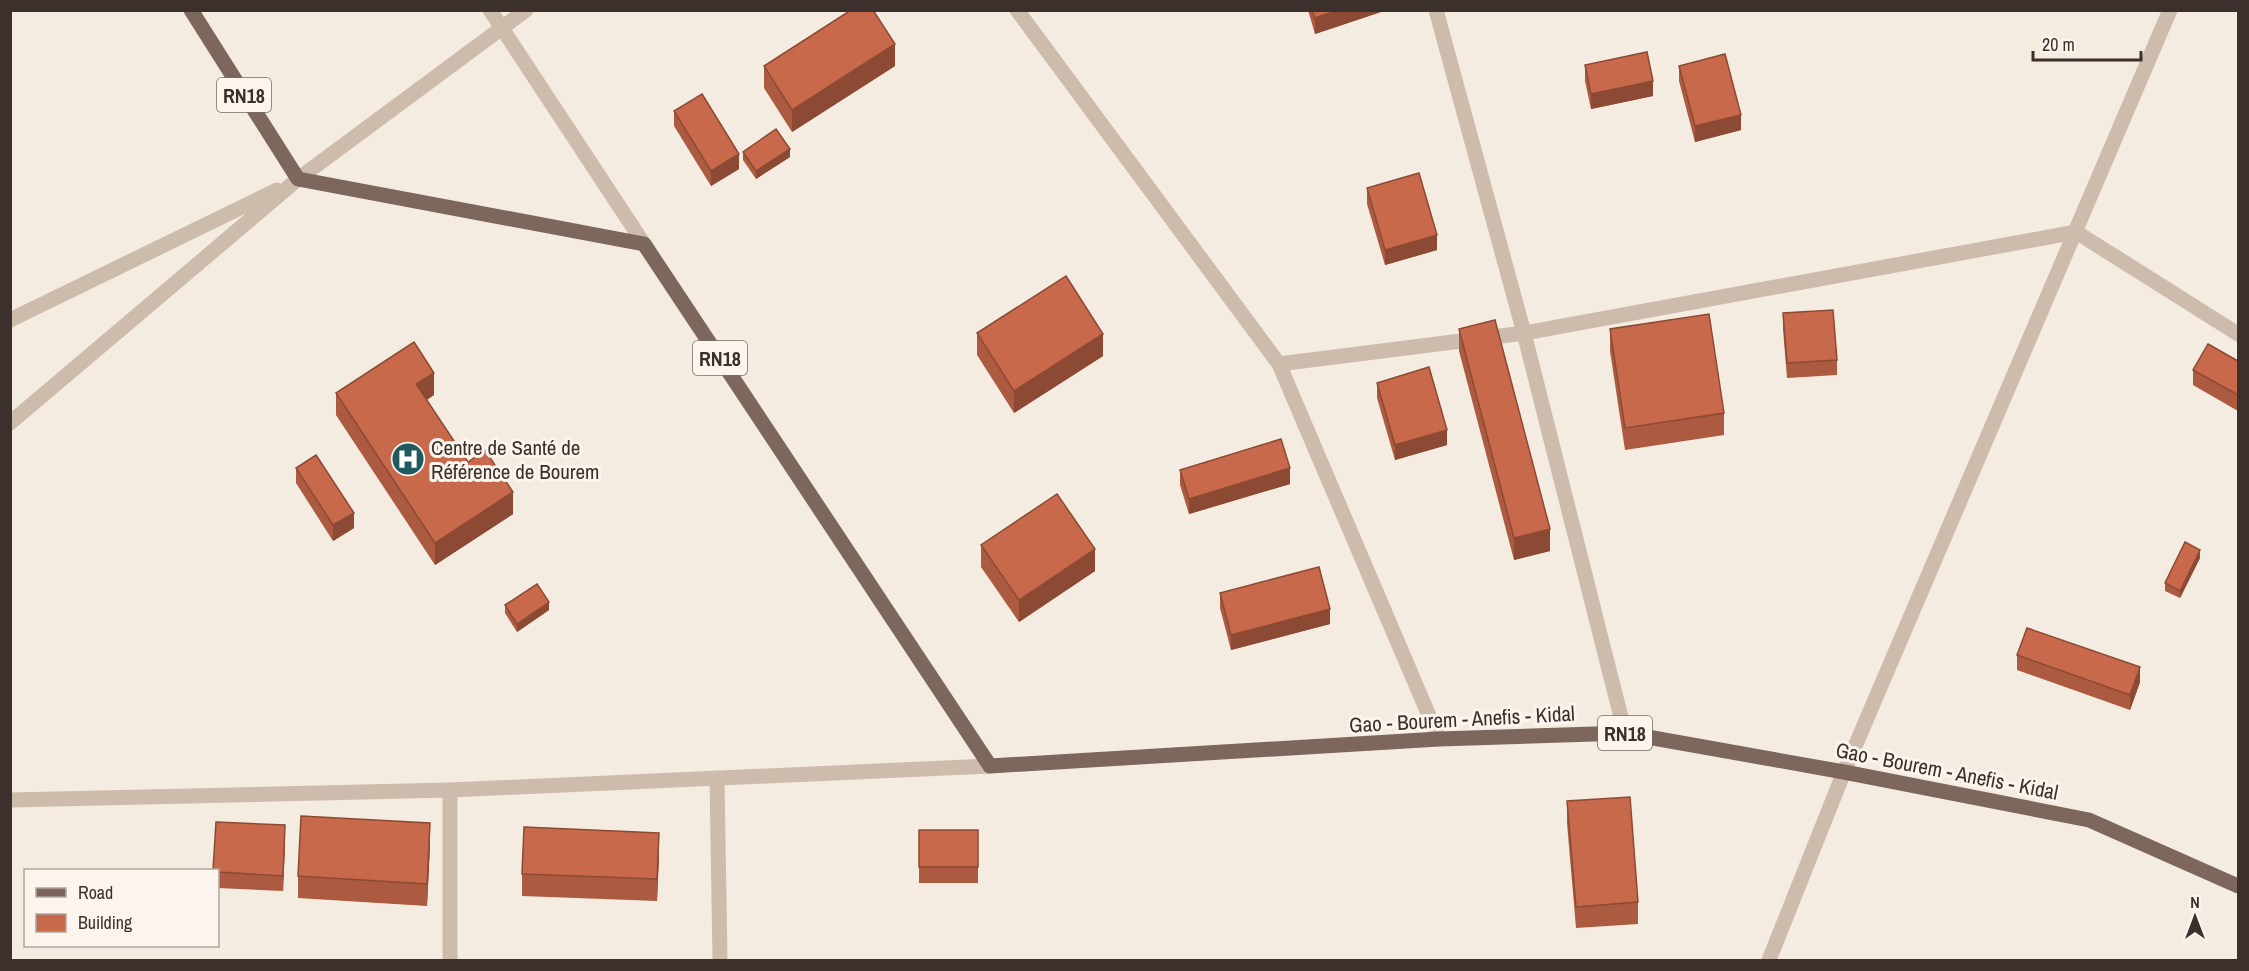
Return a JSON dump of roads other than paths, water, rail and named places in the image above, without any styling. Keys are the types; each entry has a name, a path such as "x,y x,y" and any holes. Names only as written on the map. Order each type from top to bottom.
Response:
{"main road":[{"name":"RN18","path":"191,10 298,179"},
{"path":"298,179 644,243"},
{"name":"RN18","path":"644,243 990,766"},
{"name":"Gao - Bourem - Anefis - Kidal","path":"990,766 1438,739 1625,733 1844,771 2089,820 2238,886"}],"street":[{"path":"490,10 644,243"},
{"path":"10,423 298,179 526,10"},
{"path":"1017,10 1280,364 1438,739"},
{"path":"1436,10 1524,333 1625,733"},
{"path":"1769,960 1844,771 2170,10"},
{"path":"10,320 298,179"},
{"path":"1280,364 1524,333 2076,232 2238,334"},
{"path":"10,800 450,790 990,766"},
{"path":"717,778 720,960"},
{"path":"450,790 450,960"}],"place":[{"name":"Centre de Santé de Référence de Bourem","path":"408,459"}]}
